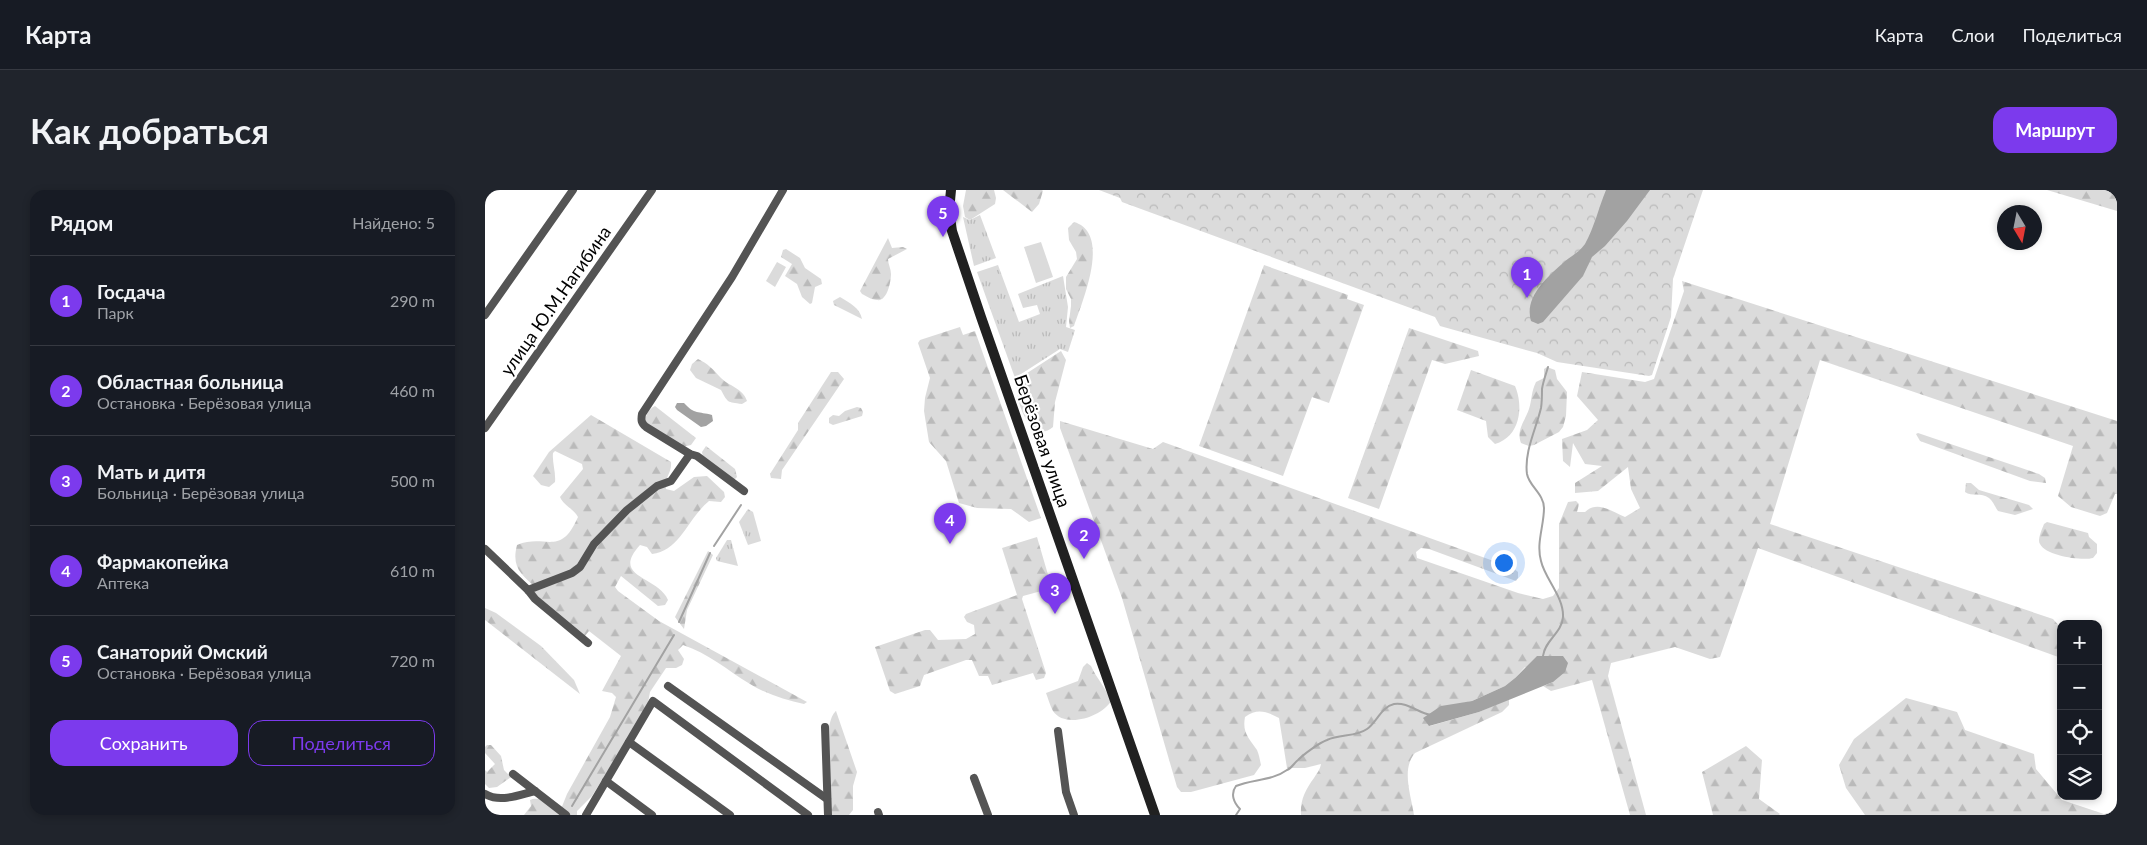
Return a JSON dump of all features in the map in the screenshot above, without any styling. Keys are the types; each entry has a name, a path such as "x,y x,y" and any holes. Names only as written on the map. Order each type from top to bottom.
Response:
{"main road":[{"name":"Берёзовая улица","path":"951,190 949,211 955,239 1155,815"}],"street":[{"path":"485,315 573,190"},
{"name":"улица Ю.М.Нагибина","path":"485,428 652,190"},
{"path":"744,490 697,456 690,454 642,424 643,414 732,277 783,190"},
{"path":"529,590 572,573 580,567 594,544 627,510 657,486 674,478 690,454"},
{"path":"485,549 529,590 535,599 588,643"},
{"path":"668,686 827,799"},
{"path":"586,815 653,701 808,815"},
{"path":"825,727 828,815"},
{"path":"1058,731 1066,792 1074,815"},
{"path":"629,742 730,815"},
{"path":"513,774 566,815"},
{"path":"974,778 988,815"},
{"path":"606,781 652,815"},
{"path":"485,794 493,799 501,799 535,791"}],"green space":[{"path":"966,190 994,190 995,204 970,220 965,217 963,206"},
{"path":"1003,190 1043,191 1039,204 1032,212"},
{"path":"1099,190 1703,190 1673,279 1671,317 1652,375 1649,376 1557,362 1537,353 1440,326 1435,317 1122,202 1120,198"},
{"path":"2047,190 2117,190 2117,211"},
{"path":"980,215 996,258 974,266 963,217 970,220"},
{"path":"1074,222 1085,229 1091,240 1093,253 1088,285 1074,326 1070,328 1071,299 1066,289 1066,277 1077,259 1076,252 1069,240 1068,228"},
{"path":"888,238 892,248 903,247 907,249 888,259 891,274 889,286 883,298 875,300 862,294 860,291"},
{"path":"1041,242 1053,277 1036,283 1024,247"},
{"path":"786,249 800,258 805,268 821,279 822,284 815,287 812,303 810,304 802,297 797,284 785,276 792,264 781,257 783,250"},
{"path":"777,262 786,267 775,287 766,281"},
{"path":"998,265 1019,322 1040,314 1037,305 1023,308 1018,294 1063,276 1068,307 1066,327 1075,330 1068,352 1060,349 1015,378 977,272"},
{"path":"1264,265 1348,295 1347,299 1364,305 1329,403 1312,397 1283,476 1199,446"},
{"path":"1682,281 2117,421 2117,494 2115,494 2107,513 2100,516 2071,507 2058,496 2073,446 1820,360 1770,524 2053,619 2057,624 2057,657 1758,548 1720,657 1710,659 1675,647 1611,663 1608,676 1646,815 1630,815 1592,680 1551,691 1543,686 1553,682 1525,667 1505,686 1472,701 1459,704 1424,718 1430,726 1479,712 1509,699 1509,705 1502,712 1415,753 1411,759 1408,774 1414,815 1301,815 1301,805 1304,796 1321,764 1305,768 1287,768 1279,718 1262,712 1249,714 1245,717 1244,723 1245,731 1257,750 1261,765 1254,775 1191,792 1181,792 1177,787 1122,598 1060,428 1060,421 1153,449 1163,442 1513,568 1518,572 1516,581 1429,549 1421,548 1416,552 1417,558 1518,593 1543,599 1553,596 1559,588 1559,524 1568,502 1576,501 1579,504 1577,512 1585,512 1594,507 1599,507 1625,517 1640,508 1631,489 1628,467 1598,491 1575,493 1575,483 1602,466 1585,464 1573,443 1570,467 1563,461 1562,439 1587,430 1598,420 1577,396 1582,372 1645,382 1654,379 1684,291"},
{"path":"840,297 857,309 862,319 834,305 833,301"},
{"path":"960,327 963,335 975,331 1041,518 1029,522 1011,509 977,508 959,503 946,461 929,442 924,411 930,378 918,343 920,340"},
{"path":"1409,328 1478,351 1479,356 1445,364 1432,360 1379,509 1348,498"},
{"path":"1061,351 1066,360 1055,402 1053,427 1045,431 1037,430 1030,425 1020,406 1017,386 1018,379"},
{"path":"698,359 710,367 723,380 739,390 747,401 742,404 731,402 727,400 721,390 696,378 690,370 692,364"},
{"path":"1547,367 1555,370 1557,379 1567,392 1566,416 1563,427 1559,432 1529,446 1521,443 1520,430 1529,409 1534,386 1536,382 1544,378 1544,369"},
{"path":"1471,370 1515,386 1518,394 1519,412 1515,428 1510,435 1495,444 1488,437 1486,421 1457,410"},
{"path":"831,372 838,372 844,379 782,470 781,479 771,478 770,474 798,430 798,423"},
{"path":"655,406 696,438 691,445 682,447 646,423 647,413"},
{"path":"857,407 861,408 862,416 833,425 829,423 829,418 833,415 839,416 845,411"},
{"path":"591,415 671,462 666,489 674,491 694,477 707,476 724,492 725,497 721,502 709,501 670,547 662,552 652,554 647,547 640,545 632,556 630,564 633,571 663,592 668,600 665,605 658,606 621,576 615,587 618,591 659,621 807,702 804,704 763,691 709,657 683,645 678,650 684,659 682,665 676,668 666,668 650,692 647,708 592,796 577,811 577,815 524,815 531,806 530,800 534,799 550,803 561,809 567,794 610,717 616,697 612,693 602,691 621,656 589,631 584,637 534,594 536,588 519,570 515,560 517,545 536,541 558,541 565,537 578,517 560,497 583,469 582,464 555,451 553,457 555,482 549,487 541,485 533,476 549,452"},
{"path":"1918,433 2039,474 2045,478 2046,483 2030,481 1920,441 1916,434"},
{"path":"706,446 735,469 737,477 735,479 732,479 703,457 702,452"},
{"path":"1966,483 1971,483 1979,490 2029,505 2033,509 2015,515 1998,511 1992,501 1986,496 1965,492"},
{"path":"748,509 753,512 761,541 748,545 739,522"},
{"path":"2047,522 2088,533 2089,537 2097,544 2097,553 2093,558 2088,559 2073,558 2049,552 2039,542 2044,524"},
{"path":"1037,537 1051,585 1045,590 1023,596 1022,599 1046,673 1044,678 1036,680 1033,673 992,685 988,676 979,676 972,660 966,660 924,675 920,686 895,694 890,691 875,647 925,630 930,630 938,640 966,639 975,634 974,625 967,622 964,617 966,614 1017,595 1002,548"},
{"path":"727,540 731,540 738,566 717,561 716,558"},
{"path":"708,551 713,555 687,610 684,629 675,617"},
{"path":"485,608 496,613 541,646 574,680 580,694 485,620"},
{"path":"1087,663 1091,666 1111,701 1100,712 1083,719 1066,719 1059,716 1053,711 1046,693 1078,681 1083,667"},
{"path":"1906,698 1957,712 1965,730 2034,754 2036,769 2057,794 2057,800 2104,814 2117,811 2117,815 1865,815 1846,788 1839,765 1854,739"},
{"path":"836,711 857,772 853,786 853,810 849,815 831,815 828,744 831,718"},
{"path":"487,745 491,745 501,756 504,770 511,777 497,787 489,788 485,784 485,770 487,772 495,764 485,753"},
{"path":"1746,746 1762,760 1759,799 1780,814 1713,815 1702,772"}],"shaded area":[{"path":"1606,190 1650,190 1627,221 1605,246 1592,257 1583,276 1543,322 1538,324 1531,321 1531,304 1538,289 1549,276 1585,244"},
{"path":"677,403 684,403 694,411 712,415 713,421 701,427 677,410 675,407"},
{"path":"1537,656 1563,656 1568,663 1565,672 1553,682 1479,712 1429,726 1423,718 1441,706 1472,701 1505,686"}],"waterway":[{"path":"1543,656 1547,645 1560,628 1563,610 1558,595 1546,575 1541,561 1539,548 1544,508 1542,498 1528,478 1527,457 1541,408 1542,389 1548,367"},
{"path":"714,546 741,505"},
{"path":"679,622 710,553"},
{"path":"572,806 674,635"},
{"path":"1236,815 1240,809 1234,798 1233,792 1236,786 1281,774 1324,741 1363,732 1386,708 1399,704 1431,715"}],"place":[{"name":"Санаторий Омский","path":"943,237"},
{"name":"Госдача","path":"1527,298"},
{"name":"Фармакопейка","path":"950,544"},
{"name":"Областная больница","path":"1084,559"},
{"name":"Мать и дитя","path":"1055,614"}]}
